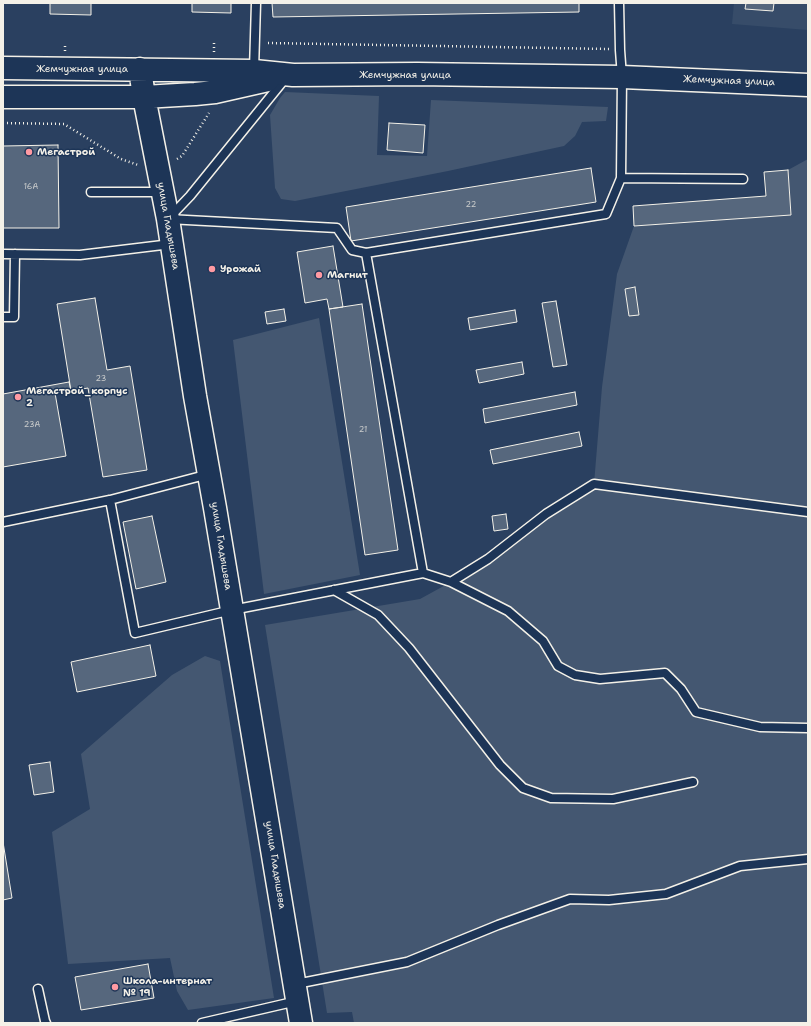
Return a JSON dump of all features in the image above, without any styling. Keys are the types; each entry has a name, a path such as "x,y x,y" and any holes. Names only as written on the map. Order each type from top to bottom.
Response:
{"main road":[{"name":"Жемчужная улица","path":"3,68 254,71 290,75 417,74 622,77 808,85"},
{"name":"улица Гладышева","path":"140,69 144,97 168,219 195,396 301,1023"},
{"path":"3,98 144,97 195,94 215,92 290,75"}],"lane":[{"path":"254,71 256,3"},
{"path":"168,219 337,228 352,250 366,253 606,214 621,178 622,77 619,3"},
{"path":"168,219 190,196 284,80 290,75"},
{"path":"621,178 743,179"},
{"path":"91,192 163,192"},
{"path":"3,254 80,255 172,244"},
{"path":"366,253 423,573"},
{"path":"3,317 14,317 15,254"},
{"path":"3,522 110,500 209,474"},
{"path":"451,582 488,559 546,514 594,484 808,512"},
{"path":"110,500 135,633 232,610 423,573 451,582 508,611 543,641 558,666 575,675 600,679 665,673 681,689 696,712 760,727 808,728"},
{"path":"334,590 378,615 409,648 500,765 523,788 551,798 612,799 693,782"},
{"path":"202,1023 296,993 407,962 498,925 570,900 609,900 666,894 740,866 808,860"},
{"path":"38,989 46,1023"}],"path":[{"path":"255,42 620,50"},
{"path":"172,161 182,156 211,109"},
{"path":"3,123 64,124 121,159 141,166"}],"shaded area":[{"path":"734,3 808,3 808,30 732,24"},
{"path":"285,92 379,96 377,155 427,156 431,100 608,107 606,121 582,122 575,136 564,146 448,171 295,201 281,199 275,188 270,115"},
{"path":"808,159 808,1023 354,1023 352,1012 327,1013 265,625 420,599 451,582 594,484 602,387 617,274 634,226 791,215 788,170"},
{"path":"319,318 360,575 264,594 233,340"},
{"path":"205,656 220,661 274,998 188,1010 177,991 170,958 68,964 52,832 90,809 81,754 172,675"}],"building":[{"path":"50,3 91,3 91,15 50,14"},
{"path":"192,3 231,3 231,13 192,12"},
{"path":"272,3 579,3 579,12 273,17"},
{"path":"746,3 774,3 773,11 745,9"},
{"path":"389,123 425,125 423,153 387,150"},
{"path":"58,145 59,228 3,228 3,146"},
{"path":"591,168 596,202 351,241 346,207"},
{"path":"788,170 791,215 634,226 633,206 766,196 764,172"},
{"name":"Магнит","path":"333,246 343,307 329,309 327,299 305,303 297,252"},
{"path":"635,287 639,315 629,316 625,289"},
{"path":"95,298 107,370 130,366 147,470 103,477 88,388 71,391 57,304"},
{"path":"556,301 567,365 553,367 542,303"},
{"path":"362,304 398,550 365,555 329,309"},
{"path":"284,309 286,321 267,324 265,312"},
{"path":"515,310 517,322 470,330 468,318"},
{"path":"522,362 524,374 479,383 476,370"},
{"path":"69,382 71,391 55,393 66,456 3,467 3,394"},
{"path":"575,392 577,405 485,423 483,409"},
{"path":"579,432 582,446 493,464 490,450"},
{"path":"506,514 508,529 494,531 492,516"},
{"path":"152,516 166,582 136,589 123,522"},
{"path":"150,645 156,676 77,692 71,662"},
{"path":"50,762 54,792 34,795 29,765"},
{"path":"3,842 12,898 3,900"},
{"name":"Школа-интернат № 19","path":"148,964 154,998 81,1010 75,977"}],"place":[{"name":"Мегастрой","path":"29,152"},
{"name":"Урожай","path":"212,269"},
{"name":"Магнит","path":"319,275"},
{"name":"Мегастрой_корпус 2","path":"18,397"},
{"name":"Школа-интернат № 19","path":"115,987"}]}
